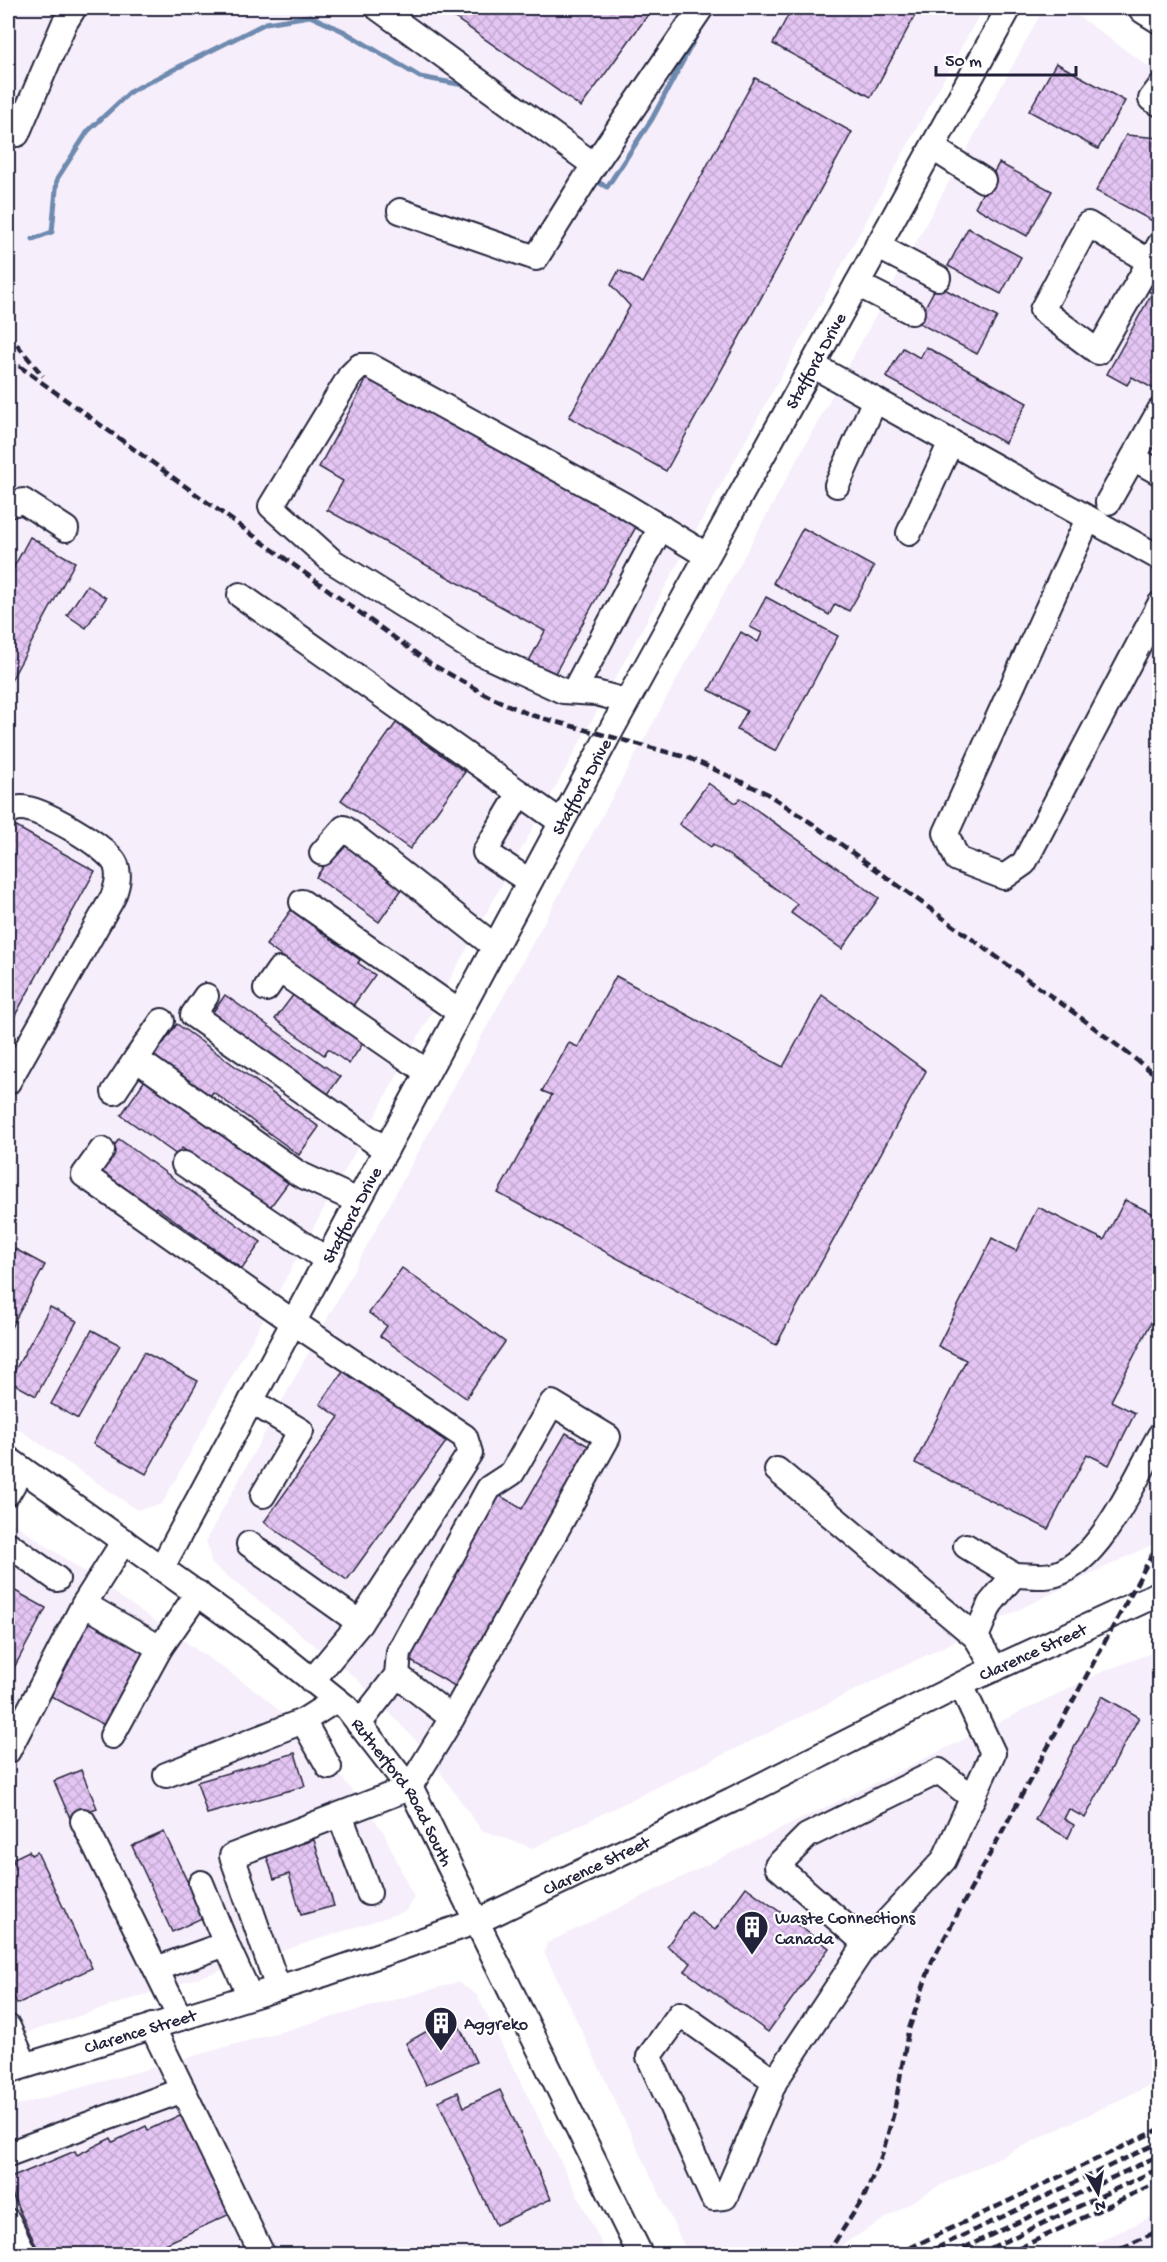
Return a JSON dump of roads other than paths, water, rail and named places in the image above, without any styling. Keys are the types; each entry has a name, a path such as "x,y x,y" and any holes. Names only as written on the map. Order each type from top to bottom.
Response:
{"main road":[{"path":"1144,8 1160,18"}],"street":[{"path":"17,134 64,24 74,8"},
{"path":"378,8 594,165"},
{"path":"400,211 536,258 594,165 701,8"},
{"name":"Stafford Drive","path":"162,1568 626,701 1010,8"},
{"path":"1160,87 1151,99 1160,104"},
{"path":"933,148 982,180"},
{"path":"1088,224 1155,253 1098,352 1042,310 1088,224"},
{"path":"878,246 938,278"},
{"path":"857,284 912,312"},
{"path":"812,365 1160,558"},
{"path":"626,701 596,693 563,691 474,650 332,561 271,506 350,376 360,366 370,366 661,527 706,555"},
{"path":"837,485 874,400"},
{"path":"1108,502 1160,410"},
{"path":"909,533 951,442"},
{"path":"1133,458 1160,472"},
{"path":"8,506 23,501 66,529"},
{"path":"1088,519 946,833 957,859 1004,877 1024,863 1160,604"},
{"path":"574,691 661,527"},
{"path":"240,595 561,822"},
{"path":"520,793 485,852 529,881"},
{"path":"8,811 22,808 61,823 107,851 118,873 113,897 8,1082"},
{"path":"322,853 344,828 494,946"},
{"path":"302,902 459,1012"},
{"path":"267,989 279,970 427,1072"},
{"path":"206,996 194,1015 386,1150"},
{"path":"114,1092 162,1021"},
{"path":"136,1059 299,1174 358,1201"},
{"path":"102,1150 84,1175 293,1322 465,1437 470,1453 360,1623 312,1681"},
{"path":"184,1164 327,1260"},
{"path":"251,1401 301,1431 263,1495"},
{"path":"278,1988 232,1856 409,1788 452,1718 608,1437 552,1403 512,1473 489,1488 399,1652 397,1675 359,1724"},
{"path":"966,1546 1014,1575 1054,1575 1077,1565 1100,1540 1160,1435"},
{"path":"8,1493 15,1464"},
{"name":"Rutherford Road South","path":"15,1464 198,1593 336,1700 359,1724 409,1788 478,1921 640,2254"},
{"path":"777,1470 976,1637 995,1668"},
{"path":"8,1751 84,1604 124,1541"},
{"path":"8,1544 57,1579"},
{"path":"249,1544 360,1623"},
{"path":"976,1637 990,1604 1014,1575"},
{"path":"112,1736 160,1648 198,1593"},
{"name":"Clarence Street","path":"16,2068 278,1988 478,1921 732,1800 995,1668 1160,1593"},
{"path":"84,1604 160,1648"},
{"path":"397,1675 452,1718"},
{"path":"775,2081 680,2014 649,2057 713,2198 726,2197 775,2081 866,1944 944,1860 993,1753 961,1685"},
{"path":"166,1774 303,1722 336,1700"},
{"path":"303,1722 329,1767"},
{"path":"866,1944 777,1866 807,1836 939,1771 973,1798"},
{"path":"340,1815 369,1893"},
{"path":"83,1821 180,2018"},
{"path":"201,1883 250,1996"},
{"path":"156,1969 226,1944"},
{"path":"152,2026 262,2254"},
{"path":"8,2027 16,2068"},
{"path":"8,2154 183,2090"},
{"path":"8,2221 24,2254"}],"waterway":[{"path":"33,239 52,232 57,179 88,131 131,91 266,23 310,16 343,31 420,77 469,86"},
{"path":"596,181 607,187 652,119 701,27"}],"railway":[{"path":"8,334 43,376"},
{"path":"8,358 428,662 492,698 531,715 689,758 766,793 813,824 1084,1020 1160,1078"},
{"path":"827,2254 864,2197 882,2155 894,2112 908,2032 932,1961 1160,1540"},
{"path":"897,2254 1160,2129"},
{"path":"924,2254 1160,2142"},
{"path":"951,2254 1160,2155"},
{"path":"978,2254 1160,2168"},
{"path":"1007,2254 1160,2181"},
{"path":"1109,2254 1160,2230"},
{"path":"1151,2254 1160,2250"}],"place":[{"name":"Waste Connections Canada","path":"752,1956"},
{"name":"Aggreko","path":"441,2052"}]}
